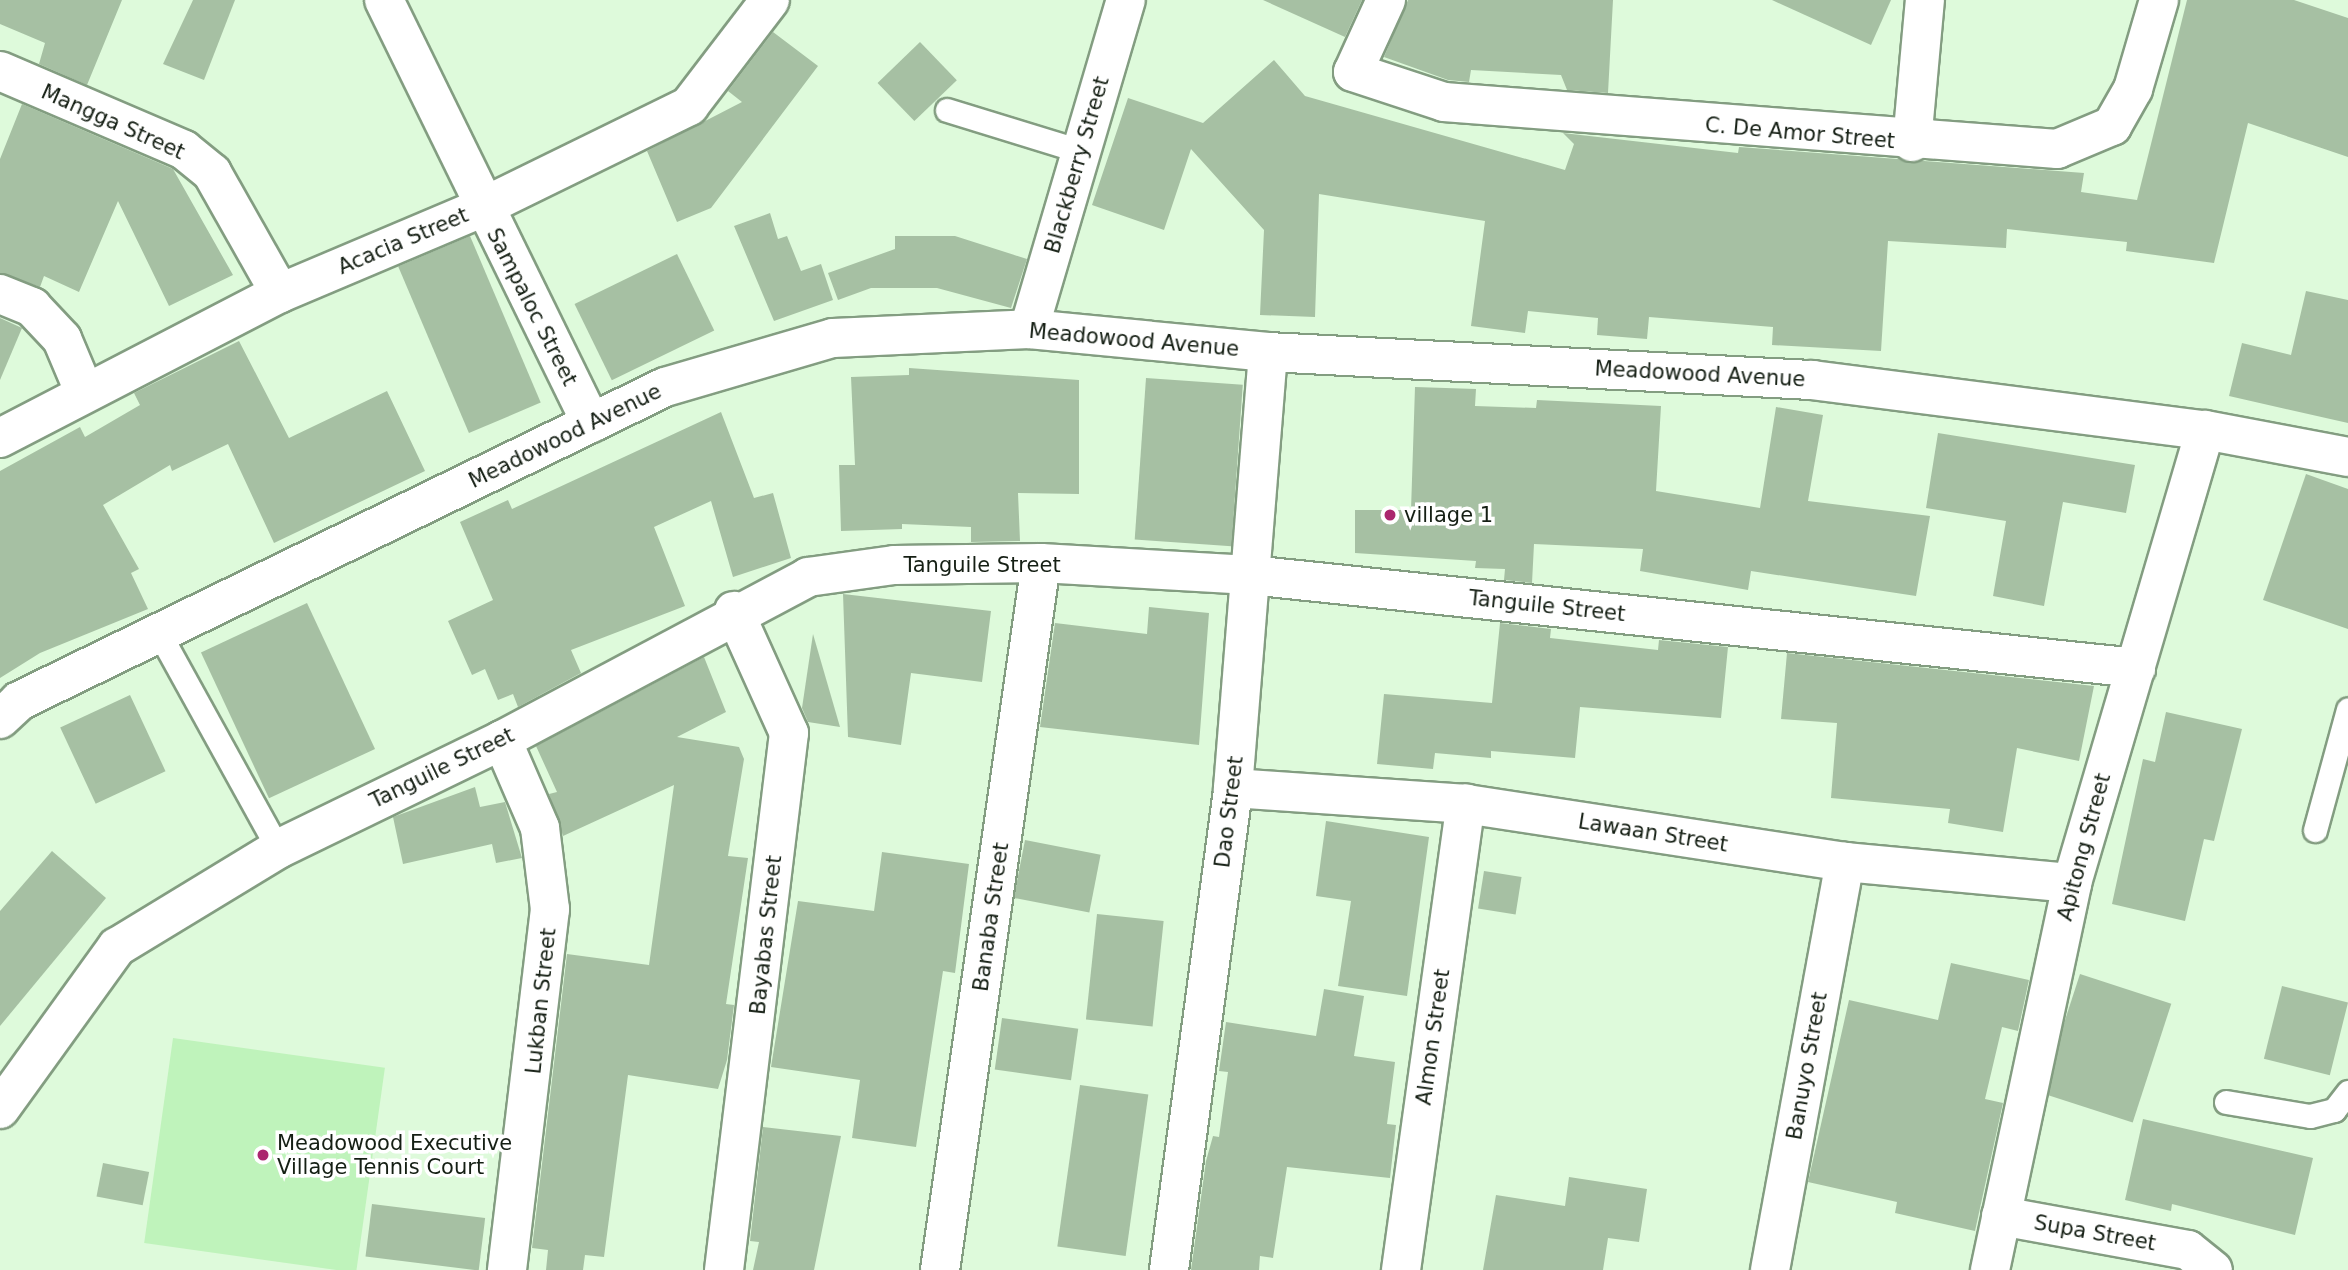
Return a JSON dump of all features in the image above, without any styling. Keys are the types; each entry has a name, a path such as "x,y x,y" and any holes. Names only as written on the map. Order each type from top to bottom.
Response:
{"street":[{"name":"Sampaloc Street","path":"384,0 481,208 591,423"},
{"name":"Acacia Street","path":"0,438 84,391 280,293 481,208 689,106 770,0"},
{"name":"Blackberry Street","path":"1029,329 1126,0"},
{"name":"C. De Amor Street","path":"1387,0 1353,72 1444,102 1912,142 2057,149 2112,126 2133,89 2159,0"},
{"path":"1912,142 1925,0"},
{"name":"Mangga Street","path":"0,71 184,150 212,173 280,293"},
{"path":"0,293 32,307 62,339 84,391"},
{"name":"Meadowood Avenue","path":"0,719 19,701 665,387 833,338 1029,329 1268,352 1812,380 2205,429 2348,457"},
{"name":"Dao Street","path":"1169,1270 1233,788 1268,352"},
{"name":"Apitong Street","path":"1990,1270 2072,883 2205,429"},
{"name":"Tanguile Street","path":"0,1109 117,947 278,849 502,740 734,611 808,577 894,565 1041,563 1250,575 2136,668"},
{"name":"Banaba Street","path":"940,1270 1041,563"},
{"name":"Bayabas Street","path":"724,1270 789,733 734,611"},
{"name":"Lukban Street","path":"502,740 540,828 551,909 507,1270"},
{"name":"Lawaan Street","path":"1233,788 1466,804 1845,862 2072,883"},
{"name":"Almon Street","path":"1401,1270 1466,804"},
{"name":"Banuyo Street","path":"1770,1270 1845,862"},
{"name":"Supa Street","path":"2001,1216 2200,1260"}],"lane":[{"path":"947,110 1080,151"},
{"path":"159,633 278,849"},
{"path":"2315,830 2348,709"},
{"path":"2226,1102 2310,1116 2334,1110 2348,1092"}],"green space":[{"name":"Meadowood Executive Village Tennis Court","path":"173,1038 385,1068 356,1270 336,1270 144,1243"}],"building":[{"path":"0,0 122,0 87,85 39,64 45,43 0,24"},
{"path":"193,0 235,0 204,80 163,64"},
{"path":"1263,0 1362,0 1345,37"},
{"path":"1408,0 1613,0 1608,93 1567,90 1561,75 1471,70 1469,82 1448,80 1384,57"},
{"path":"1772,0 1891,0 1871,45"},
{"path":"2187,0 2294,0 2348,18 2348,157 2248,123 2214,263 2126,251 2127,242 2007,229 2006,248 1888,241 1881,351 1772,345 1773,327 1649,317 1647,339 1597,335 1598,318 1528,311 1525,333 1471,326 1485,221 1319,194 1315,317 1260,315 1264,230 1191,149 1164,230 1092,205 1128,98 1203,123 1274,60 1305,96 1565,170 1574,144 1563,133 1738,153 1739,147 2084,173 2081,192 2137,200"},
{"path":"773,32 818,66 711,208 677,222 647,151 742,102 728,91"},
{"path":"920,42 957,80 914,121 878,83"},
{"path":"22,104 173,169 233,275 169,306 118,201 79,292 44,276 40,287 0,273 0,159"},
{"path":"770,213 778,239 787,236 801,271 821,264 833,300 774,321 734,226"},
{"path":"470,236 541,403 469,433 398,266"},
{"path":"895,236 955,236 1027,259 1011,308 937,288 871,288 838,300 828,273 895,249"},
{"path":"677,254 714,330 612,380 575,304"},
{"path":"2306,291 2348,300 2348,423 2229,396 2242,343 2291,355"},
{"path":"0,318 22,328 0,380"},
{"path":"239,341 289,438 387,391 425,471 274,543 228,444 172,471 170,465 103,505 139,569 131,573 148,609 40,653 0,678 0,471 80,427 85,437 140,405 134,393"},
{"path":"909,368 1079,380 1079,494 1018,493 1020,541 971,542 971,527 902,524 902,529 841,531 839,465 855,465 851,377 909,375"},
{"path":"1146,378 1243,385 1231,546 1135,540"},
{"path":"1415,387 1476,389 1475,406 1536,408 1537,400 1661,406 1656,491 1760,508 1776,407 1823,415 1808,501 1930,516 1916,596 1751,571 1748,590 1640,571 1643,549 1534,544 1532,583 1504,580 1505,569 1475,568 1476,561 1355,553 1355,510 1411,510"},
{"path":"721,412 754,498 773,493 791,558 733,577 711,501 654,527 685,606 571,650 581,673 518,707 513,694 498,700 485,669 472,675 448,621 493,600 460,522 508,500 512,509"},
{"path":"1938,433 2135,465 2126,513 2063,502 2044,606 1993,596 2006,521 1926,508"},
{"path":"2306,474 2348,489 2348,629 2263,600"},
{"path":"843,594 991,611 982,682 911,673 901,745 848,737"},
{"path":"307,603 375,749 269,798 201,652"},
{"path":"1149,607 1209,613 1199,745 1040,727 1055,623 1147,634"},
{"path":"1500,623 1551,629 1550,638 1658,650 1659,640 1728,647 1721,718 1580,707 1575,758 1491,751 1491,758 1435,753 1433,769 1377,764 1384,694 1492,703"},
{"path":"813,634 840,727 808,722 802,708"},
{"path":"1787,653 2094,686 2079,761 2017,748 2003,832 1948,823 1950,809 1831,798 1837,723 1781,719"},
{"path":"704,657 726,712 677,737 739,747 744,759 728,856 748,858 726,1004 734,1005 727,1060 718,1089 628,1075 604,1257 585,1255 583,1270 546,1270 548,1250 532,1248 567,954 649,965 674,785 563,836 549,794 557,792 536,746"},
{"path":"130,695 165,771 96,804 60,728"},
{"path":"2166,712 2242,729 2214,841 2204,839 2185,921 2112,904 2143,759 2155,762"},
{"path":"475,787 480,807 505,802 522,858 496,863 492,844 403,864 393,817"},
{"path":"1326,821 1429,837 1407,996 1338,986 1351,901 1316,896"},
{"path":"1025,840 1101,855 1089,913 1014,898"},
{"path":"52,851 106,898 0,1026 0,911"},
{"path":"882,852 969,864 955,973 943,971 916,1147 852,1138 860,1080 771,1067 798,901 874,911"},
{"path":"1484,871 1522,877 1516,914 1478,909"},
{"path":"1097,914 1164,921 1153,1026 1086,1019"},
{"path":"1951,963 2029,980 2018,1031 2002,1027 1985,1099 2003,1103 1975,1231 1895,1213 1897,1202 1808,1182 1849,1000 1938,1020"},
{"path":"2080,974 2171,1004 2133,1123 2041,1093"},
{"path":"2282,986 2348,1002 2330,1075 2264,1059"},
{"path":"1324,989 1364,996 1354,1056 1395,1062 1387,1124 1396,1125 1390,1178 1287,1167 1273,1258 1260,1256 1259,1270 1191,1270 1206,1161 1213,1136 1219,1137 1228,1072 1219,1071 1226,1022 1316,1036"},
{"path":"1002,1018 1078,1029 1071,1080 995,1069"},
{"path":"1080,1085 1148,1095 1126,1256 1057,1246"},
{"path":"2143,1119 2313,1158 2295,1235 2172,1204 2171,1211 2125,1200"},
{"path":"763,1127 841,1136 814,1270 753,1270 759,1242 750,1241"},
{"path":"103,1163 149,1172 143,1205 97,1196"},
{"path":"1569,1177 1647,1189 1639,1242 1608,1238 1603,1270 1483,1270 1496,1195 1565,1206"},
{"path":"372,1204 485,1218 479,1270 366,1257"}],"place":[{"name":"village 1","path":"1390,515"},
{"name":"Meadowood Executive Village Tennis Court","path":"263,1155"}]}
